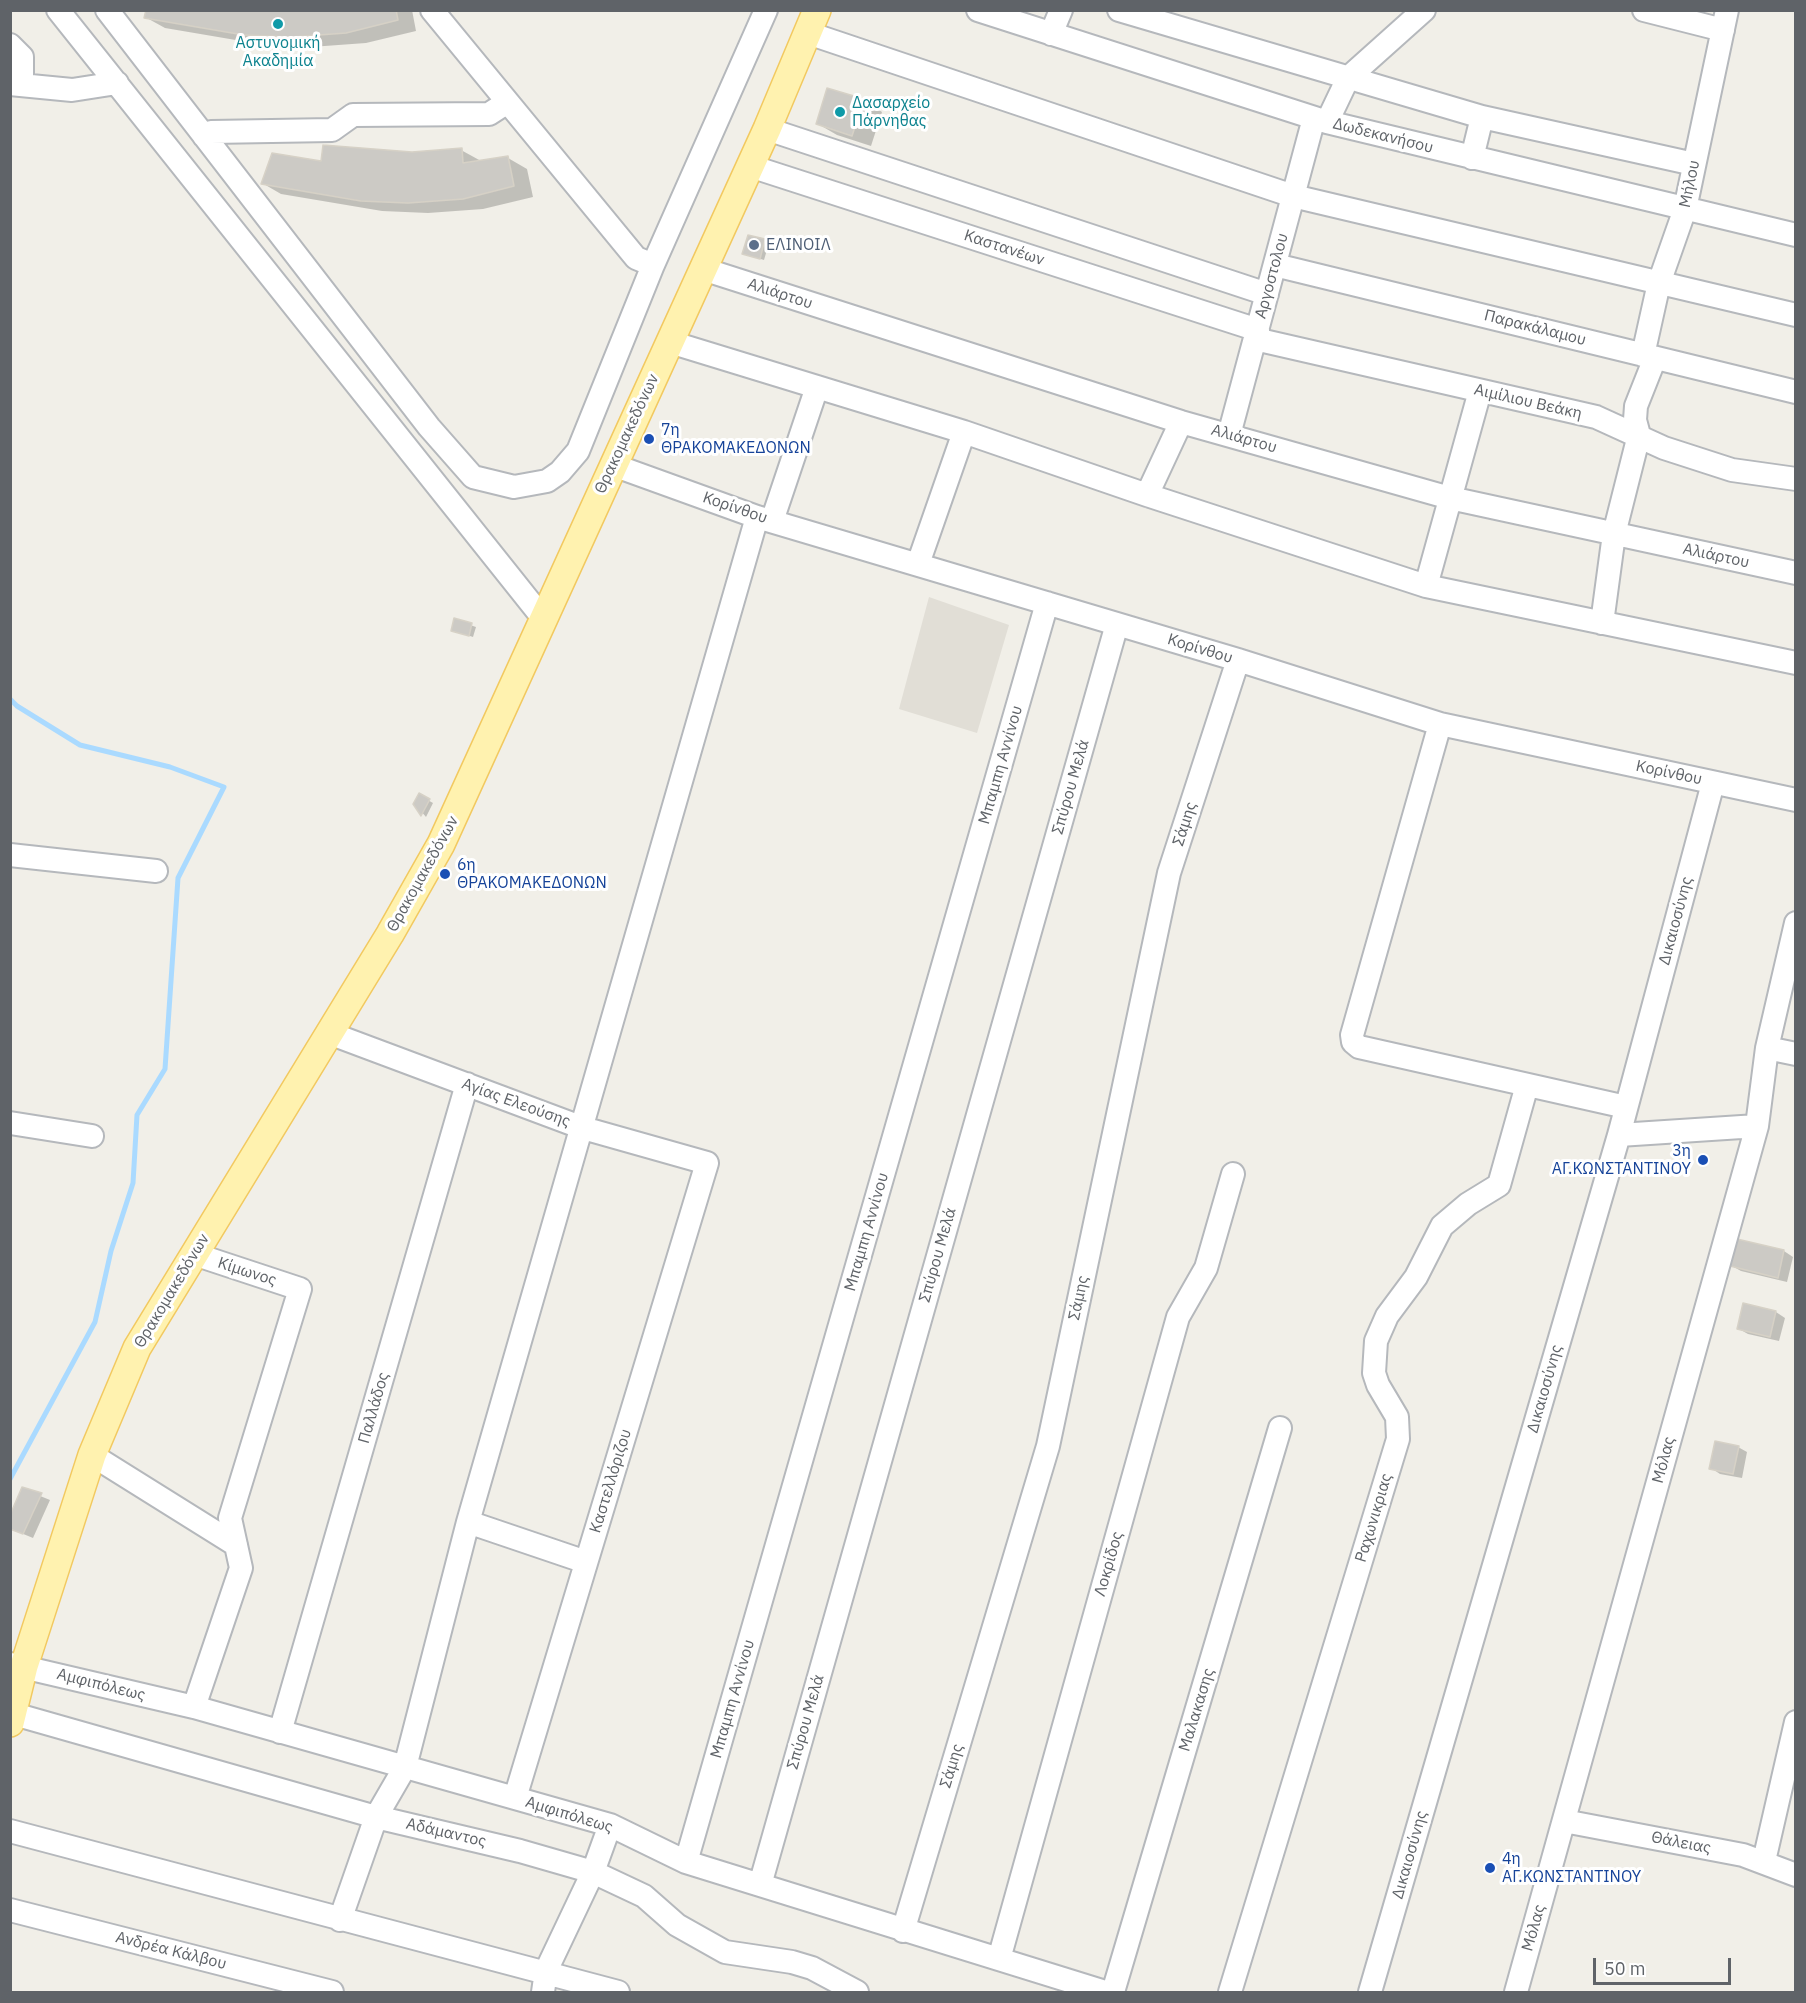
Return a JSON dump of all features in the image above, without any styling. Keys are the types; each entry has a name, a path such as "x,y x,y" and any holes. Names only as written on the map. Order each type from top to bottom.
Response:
{"main road":[{"name":"Θρακομακεδόνων","path":"12,1719 17,1665 92,1455 137,1348 390,934 441,844 542,618 767,129 812,22"}],"street":[{"path":"58,10 542,618"},
{"path":"107,10 429,427 473,477 514,487 547,481 560,472 578,451 653,265 766,10"},
{"path":"432,10 506,103 636,258 653,265"},
{"name":"Δωδεκανήσου","path":"978,10 1320,120 1796,235"},
{"path":"1051,34 1061,10"},
{"path":"1119,10 1482,117 1694,164"},
{"path":"1348,78 1424,10"},
{"path":"1644,10 1725,20"},
{"name":"Μήλου","path":"1602,623 1614,534 1640,435 1635,420 1636,406 1649,356 1659,282 1685,209 1725,20"},
{"path":"812,22 1293,196 1796,315"},
{"path":"10,45 22,57 16,84 72,90 117,82"},
{"name":"Αργοστολου","path":"1229,435 1293,196 1320,120 1348,78"},
{"path":"204,136 211,132 332,130 353,115 489,114 506,103"},
{"path":"1472,158 1482,117"},
{"path":"767,129 1268,294"},
{"name":"Καστανέων","path":"750,166 1256,334"},
{"name":"Παρακάλαμου","path":"1275,265 1796,392"},
{"name":"Αλιάρτου","path":"703,269 1181,422 1450,498 1796,573"},
{"name":"Αιμίλιου Βεάκη","path":"1256,334 1480,391 1596,417 1640,435 1664,448 1732,470 1796,479"},
{"path":"670,342 964,432 1147,495 1426,586 1796,663"},
{"path":"340,1920 375,1817 405,1767 468,1522 583,1128 765,519 817,387"},
{"path":"1426,586 1480,391"},
{"path":"1147,495 1181,422"},
{"path":"918,564 964,432"},
{"name":"Κορίνθου","path":"613,465 765,519 1238,660 1440,724 1796,800"},
{"name":"Μπαμπη Αννίνου","path":"686,1862 1047,603"},
{"name":"Σπύρου Μελά","path":"760,1885 1117,624"},
{"name":"Σάμης","path":"903,1931 1048,1446 1169,873 1238,660"},
{"path":"1440,724 1352,1038 1359,1047 1626,1107"},
{"name":"Δικαιοσύνης","path":"1370,1992 1619,1135 1713,783"},
{"path":"10,855 156,871"},
{"name":"Μόλας","path":"1516,1992 1757,1126 1767,1048 1796,923"},
{"name":"Αγίας Ελεούσης","path":"329,1033 583,1128 706,1163"},
{"path":"1767,1048 1796,1054"},
{"name":"Παλλάδος","path":"280,1732 467,1084"},
{"name":"Ραχωνικριας","path":"1230,1992 1398,1439 1397,1417 1378,1385 1374,1373 1376,1341 1387,1316 1416,1276 1442,1226 1468,1203 1499,1185 1527,1085"},
{"path":"10,1123 92,1136"},
{"path":"1619,1135 1757,1126"},
{"name":"Καστελλόριζου","path":"515,1798 706,1163"},
{"name":"Λοκρίδος","path":"999,1959 1178,1317 1206,1268 1233,1174"},
{"name":"Κίμωνος","path":"194,1254 300,1289 230,1518 236,1545"},
{"name":"Μαλακασης","path":"1113,1992 1281,1428"},
{"path":"92,1455 236,1545 241,1568 194,1707"},
{"path":"468,1522 586,1562"},
{"name":"Αμφιπόλεως","path":"17,1665 194,1707 610,1825 686,1862 1105,1992"},
{"name":"Αδάμαντος","path":"12,1719 375,1817 520,1851 593,1872 644,1896 677,1925 725,1952 792,1962 812,1968 857,1992"},
{"path":"1764,1861 1796,1722"},
{"name":"Θάλειας","path":"1564,1821 1764,1861 1796,1875"},
{"path":"544,1982 593,1872 610,1825"},
{"path":"10,1831 340,1920 544,1982 618,1992"},
{"name":"Ανδρέα Κάλβου","path":"10,1910 332,1992"}],"shaded area":[{"path":"929,597 1009,625 977,733 899,709"}],"building":[{"name":"Αστυνομική Ακαδημία","path":"146,10 396,10 398,20 346,33 291,37 244,35 144,18"},
{"name":"Δασαρχείο Πάρνηθας","path":"827,88 864,99 852,136 816,124"},
{"path":"323,145 412,152 462,148 463,163 508,156 514,186 463,199 408,203 361,201 261,184 272,153 321,161"},
{"path":"748,235 765,239 760,259 742,254"},
{"path":"454,618 472,623 469,636 451,631"},
{"path":"419,793 430,799 421,816 413,804"},
{"path":"1737,1239 1784,1250 1778,1278 1730,1266"},
{"path":"1743,1303 1776,1311 1770,1337 1737,1329"},
{"path":"1715,1441 1739,1446 1733,1474 1709,1469"},
{"path":"22,1487 42,1493 23,1534 10,1529 10,1515"}],"waterway":[{"path":"10,699 17,706 80,745 170,767 224,787 178,878 165,1069 137,1115 133,1183 111,1251 95,1322 10,1479"}],"place":[{"name":"Αστυνομική Ακαδημία","path":"278,24"},
{"name":"Δασαρχείο Πάρνηθας","path":"840,112"},
{"name":"ΕΛΙΝΟΙΛ","path":"754,245"},
{"name":"7η ΘΡΑΚΟΜΑΚΕΔΟΝΩΝ","path":"649,439"},
{"name":"6η ΘΡΑΚΟΜΑΚΕΔΟΝΩΝ","path":"445,874"},
{"name":"3η ΑΓ.ΚΩΝΣΤΑΝΤΙΝΟΥ","path":"1703,1160"},
{"name":"4η ΑΓ.ΚΩΝΣΤΑΝΤΙΝΟΥ","path":"1490,1868"}]}
